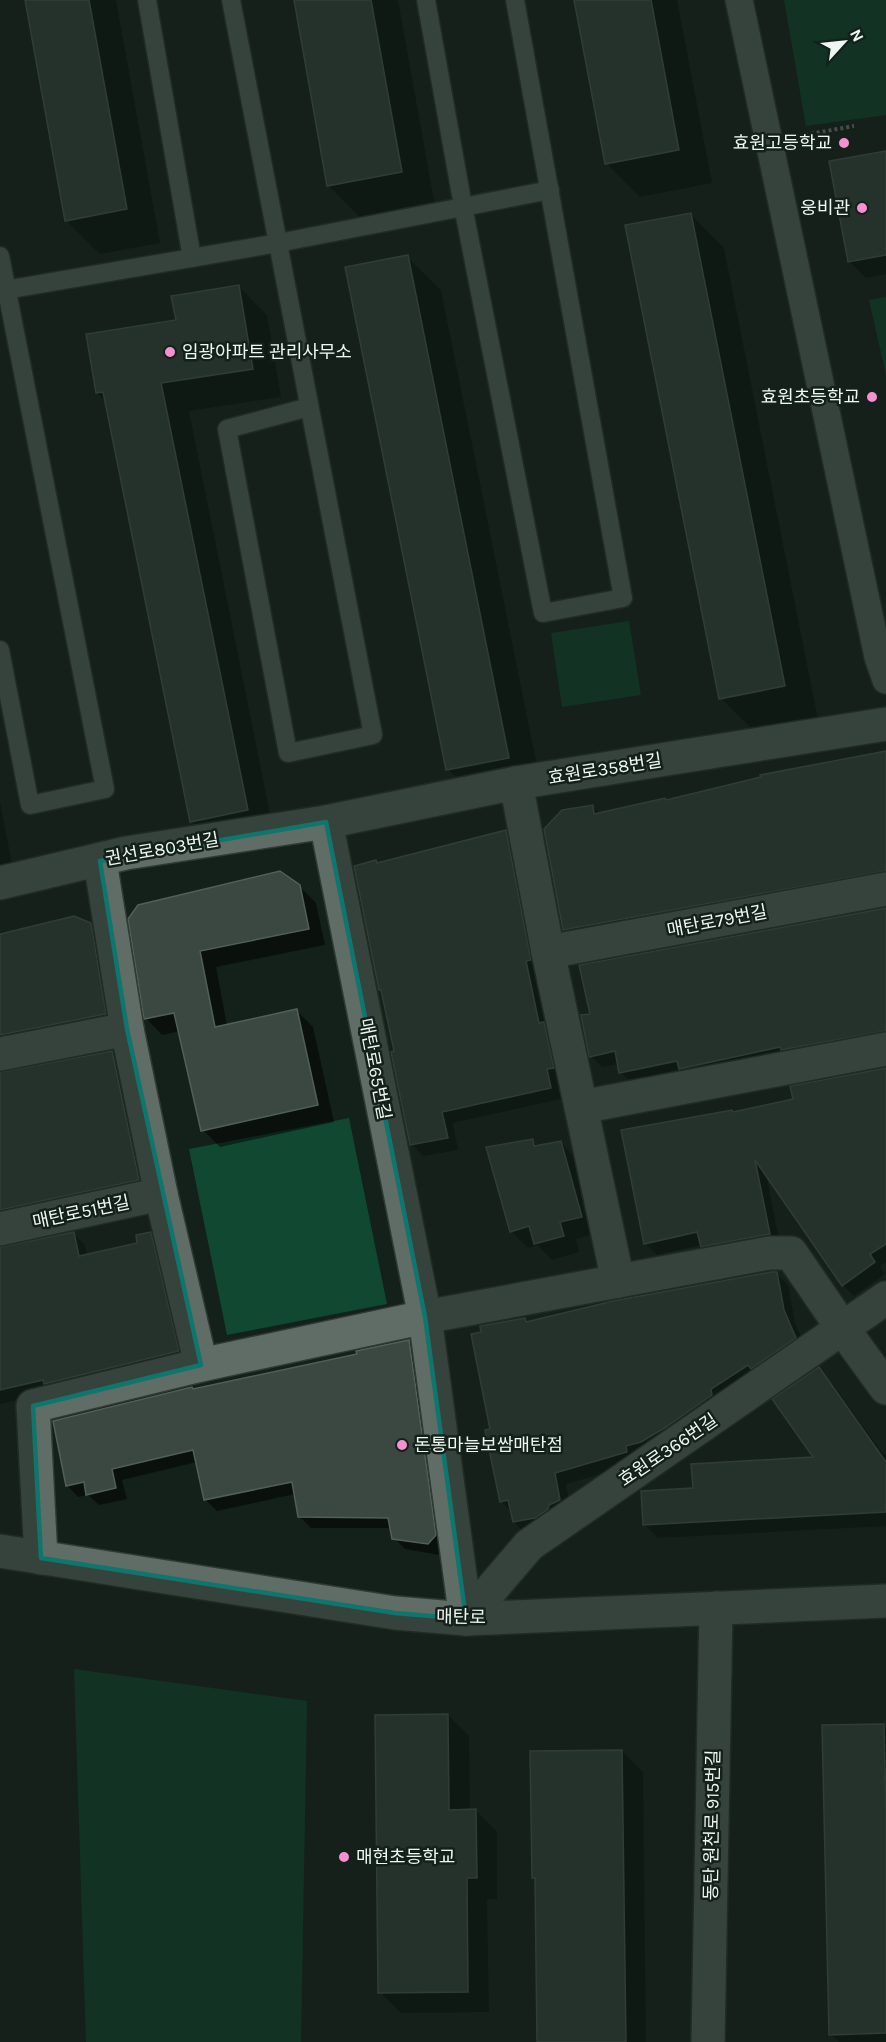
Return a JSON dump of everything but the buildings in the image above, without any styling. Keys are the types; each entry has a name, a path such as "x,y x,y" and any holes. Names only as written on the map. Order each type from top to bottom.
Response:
{"street":[{"path":"739,0 878,657 886,680"},
{"name":"효원로358번길","path":"326,822 516,783 886,724"},
{"path":"516,783 548,952 618,1281"},
{"name":"권선로803번길","path":"0,883 126,854 326,822"},
{"name":"매탄로65번길","path":"326,822 425,1317 466,1619"},
{"path":"100,861 127,1029 161,1194 201,1365"},
{"name":"매탄로79번길","path":"548,952 886,890"},
{"path":"0,1054 127,1029"},
{"path":"581,1107 886,1049"},
{"name":"매탄로51번길","path":"0,1229 161,1194"},
{"path":"41,1558 33,1406 201,1365 425,1317 769,1253 791,1253 886,1388"},
{"name":"효원로366번길","path":"466,1619 529,1545 886,1298"},
{"name":"매탄로","path":"0,1551 395,1613 466,1619 886,1601"},
{"name":"동탄 원천로 915번길","path":"708,2042 716,1608"}],"lane":[{"path":"147,0 192,258"},
{"path":"231,0 373,735 288,753 227,429 309,407"},
{"path":"426,0 463,206 543,613 623,598 515,0"},
{"path":"3,290 278,243 550,190"},
{"path":"0,256 3,290 105,789 30,805 0,650"}],"path":[{"path":"769,141 854,126"}],"highlighted area":[{"path":"326,822 425,1317 466,1619 395,1613 41,1558 33,1406 201,1365 127,1029 100,861"}],"green space":[{"path":"784,0 886,0 886,115 806,126"},
{"path":"886,297 886,375 869,300"},
{"path":"629,621 641,695 562,707 551,633"},
{"path":"349,1118 387,1304 227,1335 189,1149"},
{"path":"74,1669 307,1701 301,2042 86,2042"}],"place":[{"name":"효원고등학교","path":"844,143"},
{"name":"웅비관","path":"862,208"},
{"name":"임광아파트 관리사무소","path":"170,352"},
{"name":"효원초등학교","path":"872,397"},
{"name":"돈통마늘보쌈매탄점","path":"402,1445"},
{"name":"매현초등학교","path":"344,1857"}]}
